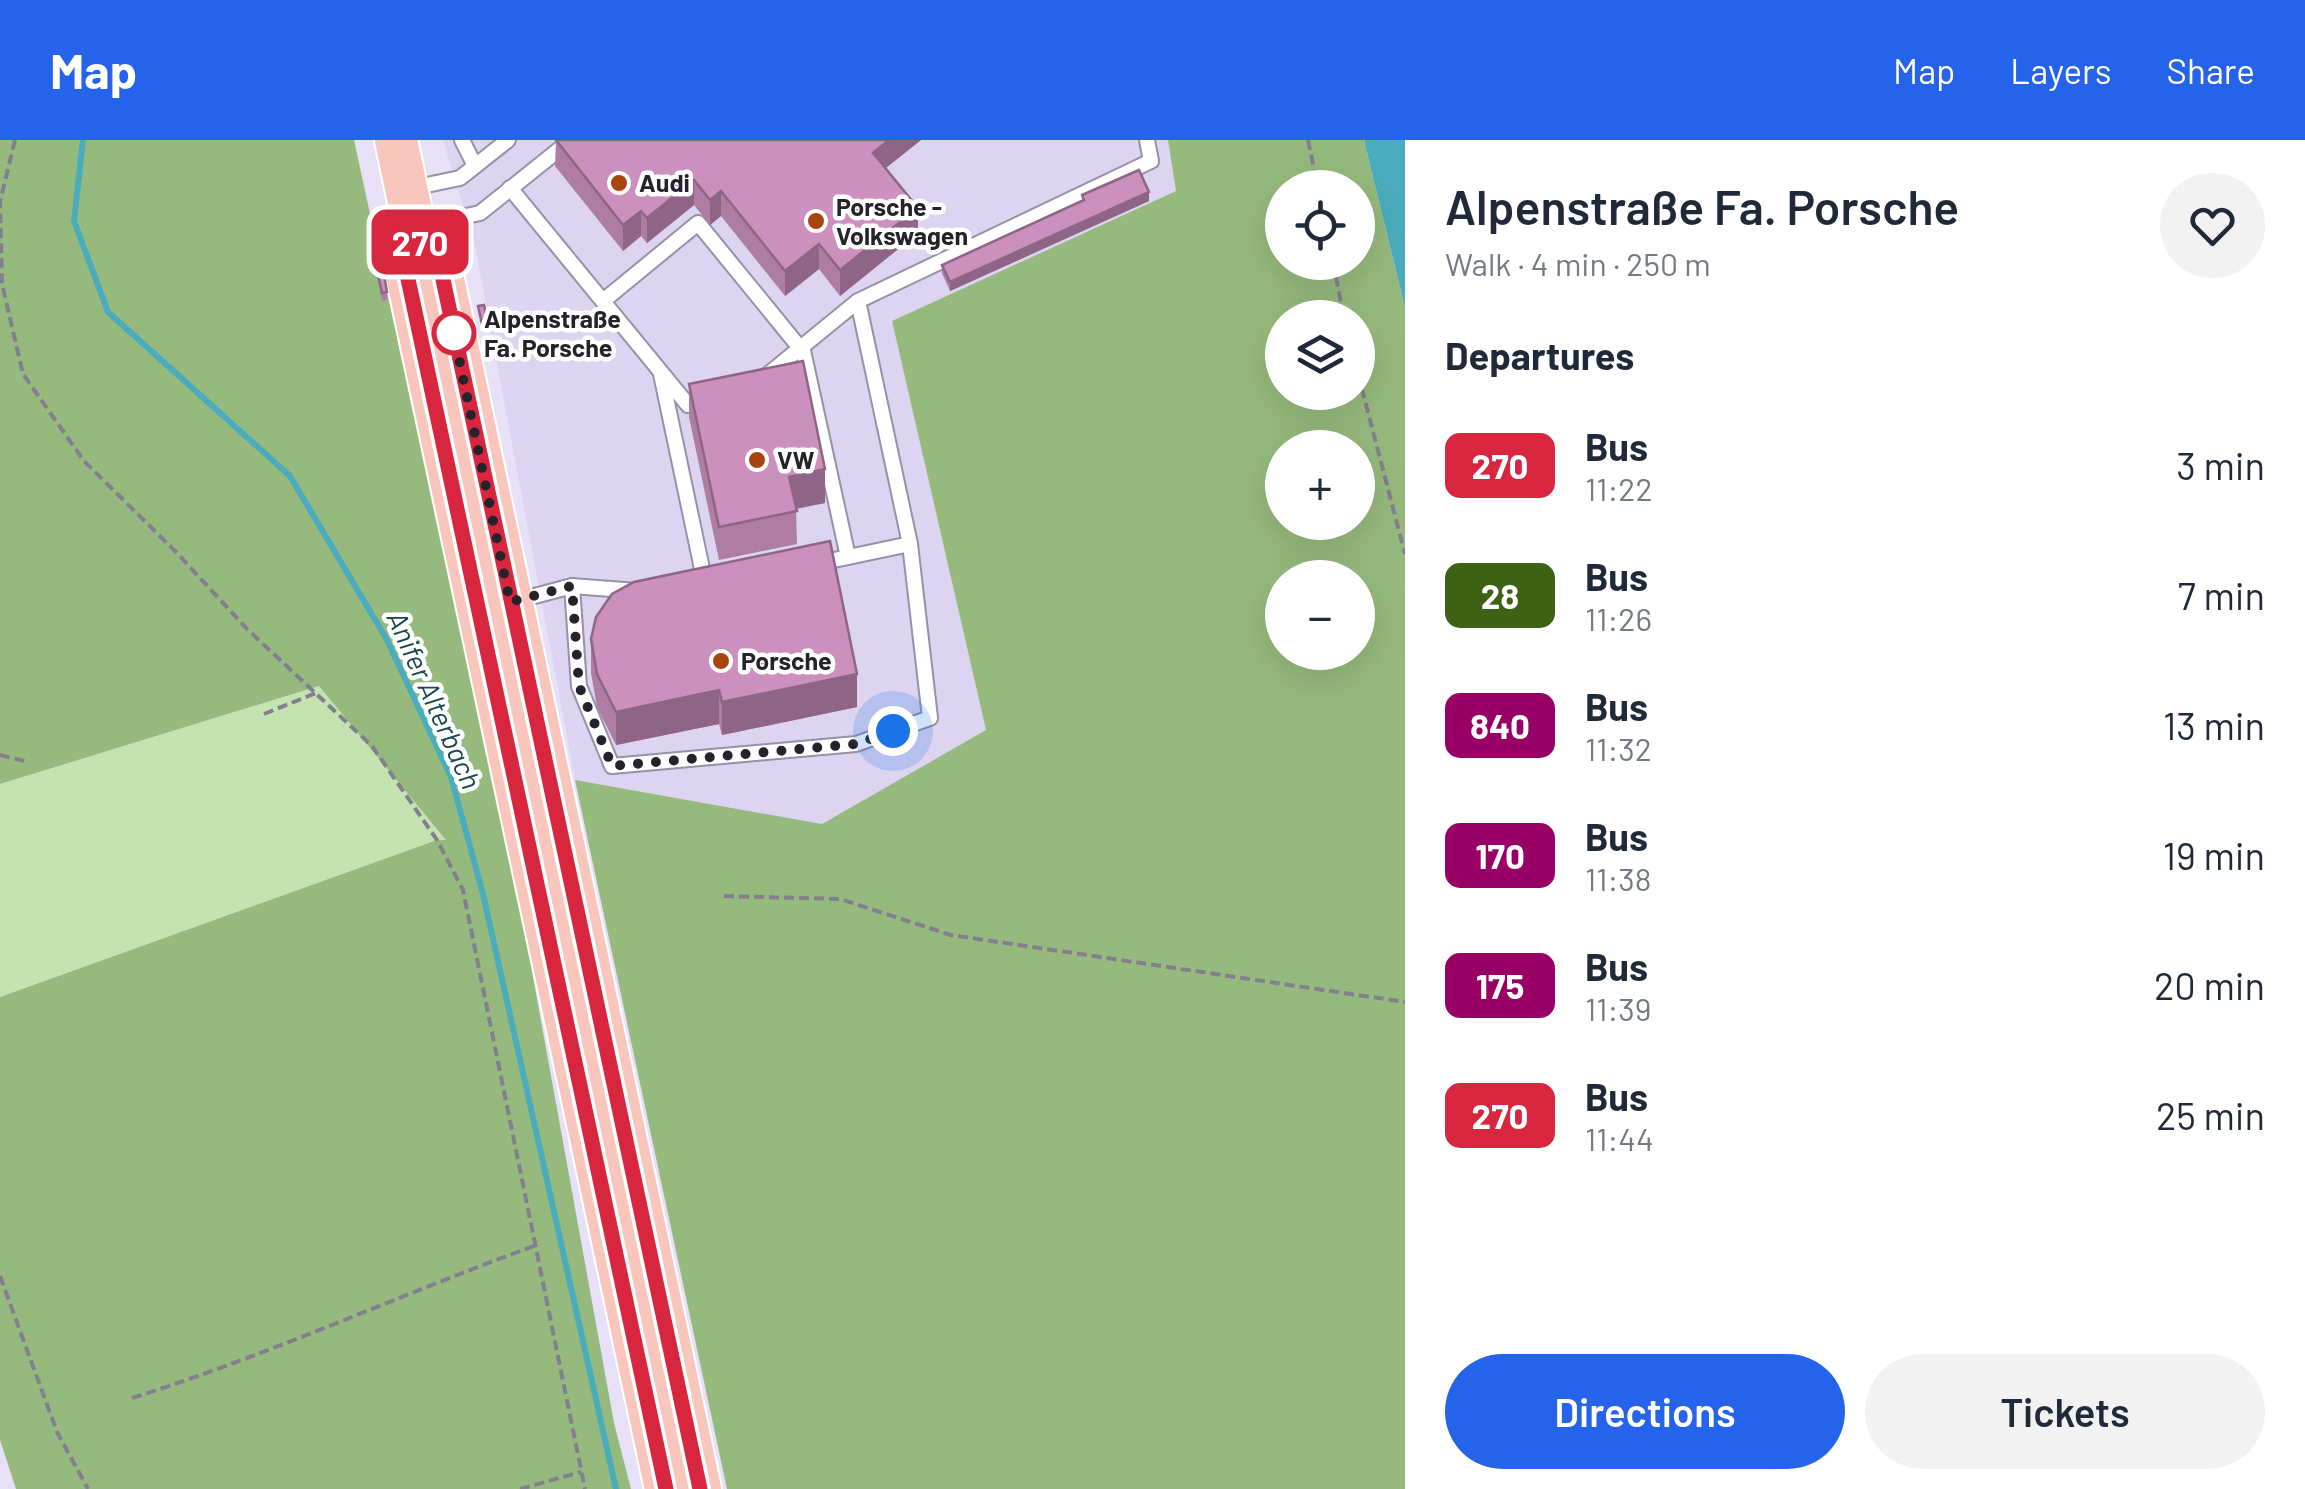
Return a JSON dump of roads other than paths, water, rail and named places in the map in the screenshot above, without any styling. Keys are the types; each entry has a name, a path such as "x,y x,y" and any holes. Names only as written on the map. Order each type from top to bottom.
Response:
{"main road":[{"path":"396,140 413,218 441,270 700,1489"},
{"path":"413,218 408,279 666,1489"}],"lane":[{"path":"462,140 475,166"},
{"path":"413,218 508,140"},
{"path":"413,218 480,213 571,140"},
{"path":"759,382 858,301 1151,161 1147,140"},
{"path":"510,188 688,405 726,397"},
{"path":"603,301 698,223 801,347 848,557"},
{"path":"572,586 579,686 612,766 856,744 930,718 910,544 858,301"},
{"path":"660,368 698,590 724,584"},
{"path":"795,569 910,544"},
{"path":"510,602 572,586 658,593"}],"water":[{"path":"1364,140 1405,140 1405,308 1375,185 1375,170 1371,170"}],"waterway":[{"name":"Anifer Alterbach","path":"83,140 74,221 108,312 290,476 387,640 451,777 483,894 616,1489"}],"place":[{"name":"Audi","path":"619,183"},
{"name":"Porsche - Volkswagen","path":"816,221"},
{"name":"Alpenstraße Fa. Porsche","path":"454,333"},
{"name":"VW","path":"757,460"},
{"name":"Porsche","path":"721,661"}]}
